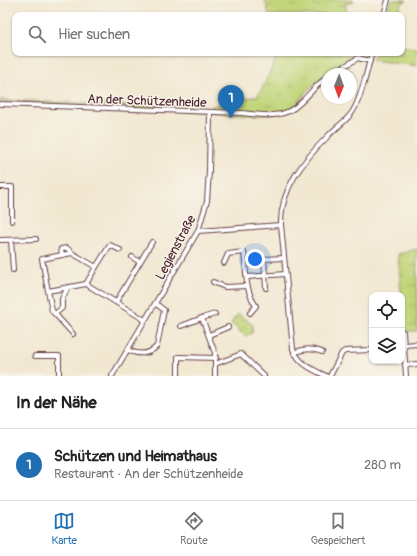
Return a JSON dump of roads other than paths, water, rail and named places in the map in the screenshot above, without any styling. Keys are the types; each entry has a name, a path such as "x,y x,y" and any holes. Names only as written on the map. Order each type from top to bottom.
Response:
{"street":[{"path":"385,12 388,0"},
{"path":"326,376 305,366 294,352 292,345 281,225 282,206 289,184 317,147 353,112 371,56"},
{"path":"342,68 358,58 370,61"},
{"name":"An der Schützenheide","path":"0,104 241,113 269,116 281,114 297,106 321,81"},
{"name":"Legienstraße","path":"112,376 198,231 207,201 210,171 210,113"},
{"path":"0,187 12,187 12,221"},
{"path":"198,231 281,225"},
{"path":"0,240 36,239"},
{"path":"11,240 13,270"},
{"path":"116,302 152,242"},
{"path":"86,284 110,245 120,250"},
{"path":"224,263 228,254 244,252 247,277 246,286 256,306 250,313"},
{"path":"72,334 52,311 42,259 72,253 96,267"},
{"path":"132,257 140,262"},
{"path":"266,288 264,259 284,258"},
{"path":"247,277 286,274"},
{"path":"213,282 225,287 246,286"},
{"path":"48,291 86,284 145,320"},
{"path":"55,314 62,308 62,299 68,287"},
{"path":"128,350 146,353 153,350 157,346 164,310 155,303"},
{"path":"181,326 215,314"},
{"path":"202,318 216,358 215,376"},
{"path":"209,335 228,327"},
{"path":"405,347 417,344"},
{"path":"294,352 302,349 314,349 322,352"},
{"path":"330,376 342,353 369,350"},
{"path":"215,364 242,354 264,376"},
{"path":"35,356 59,356 59,376"},
{"path":"178,376 178,357 216,358"},
{"path":"406,376 405,365 417,364"}],"place":[{"name":"Schützen und Heimathaus","path":"231,118"}]}
